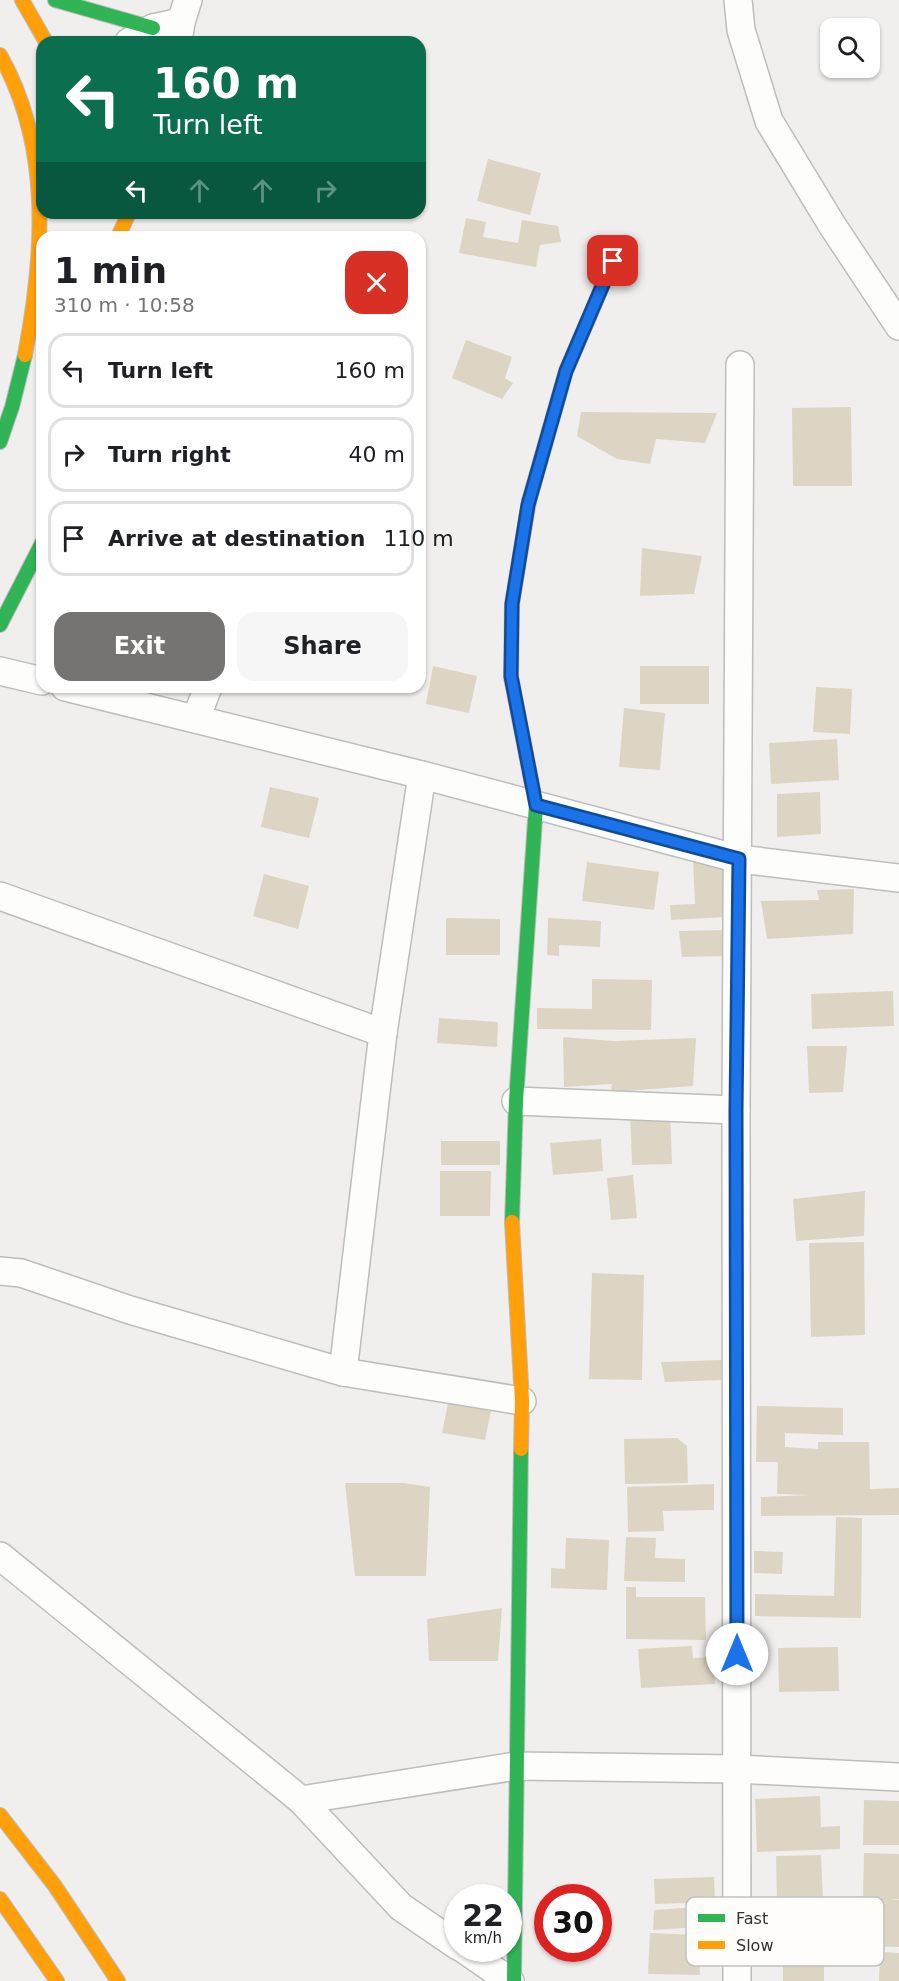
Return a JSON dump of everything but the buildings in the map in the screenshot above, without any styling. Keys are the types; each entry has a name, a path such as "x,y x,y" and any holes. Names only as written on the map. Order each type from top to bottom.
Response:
{"street":[{"path":"22,0 43,36"},
{"path":"55,0 153,28"},
{"path":"738,0 741,30 769,121 832,225 899,326"},
{"path":"139,36 153,28 182,21"},
{"path":"0,55 35,112"},
{"path":"108,221 108,231"},
{"path":"3,428 24,361 36,258"},
{"path":"512,1981 522,1401 512,1218 516,1101 536,805 511,676 512,604 528,505 566,371 613,261"},
{"path":"737,1897 736,1110 740,365"},
{"path":"0,625 36,555"},
{"path":"0,671 36,680"},
{"path":"90,693 422,775 739,859 899,878"},
{"path":"196,719 206,693"},
{"path":"343,1372 383,1033 422,775"},
{"path":"0,896 383,1033"},
{"path":"516,1101 736,1110"},
{"path":"0,1271 21,1273 130,1310 343,1372 522,1401"},
{"path":"0,1556 301,1800 401,1907 444,1936"},
{"path":"301,1800 516,1766 736,1769 899,1777"},
{"path":"0,1815 55,1886 118,1981"},
{"path":"0,1899 57,1981"},
{"path":"483,1962 512,1981"},
{"path":"737,1966 737,1981"}],"traffic: fast":[{"path":"55,0 153,28"},
{"path":"529,501 566,371 613,261"},
{"path":"0,442 12,407 25,355"},
{"path":"0,625 36,555"},
{"path":"512,1222 516,1101 536,805 526,754"},
{"path":"514,1981 521,1449"}],"traffic: slow":[{"path":"22,0 43,36"},
{"path":"0,55 17,90 29,127 36,164"},
{"path":"39,219 39,231"},
{"path":"121,231 126,219"},
{"path":"25,355 36,279"},
{"path":"526,754 511,677 512,604 529,501"},
{"path":"512,1222 522,1401 521,1449"},
{"path":"0,1815 55,1886 118,1981"},
{"path":"0,1899 57,1981"}],"route":[{"path":"613,261 566,371 528,505 512,604 511,676 536,805 739,859 736,1110 737,1654"}]}
